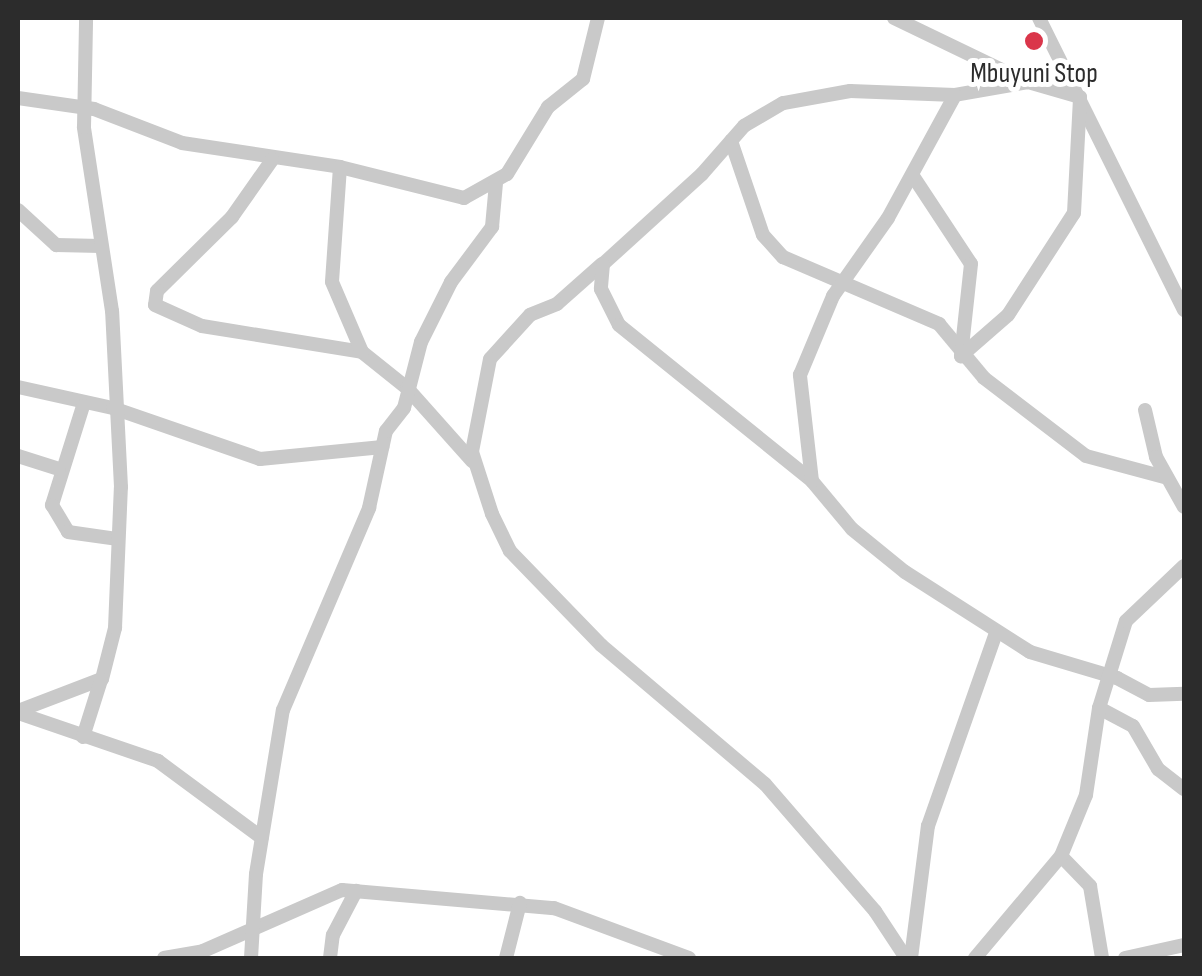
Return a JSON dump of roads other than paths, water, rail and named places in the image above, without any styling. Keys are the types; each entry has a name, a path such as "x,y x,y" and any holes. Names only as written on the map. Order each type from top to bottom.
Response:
{"street":[{"path":"84,738 115,628 121,487 113,408 112,311 84,107 86,18"},
{"path":"251,958 257,929 253,904 283,710 369,508 382,447 440,300 492,227 496,183 548,107 588,72 598,18"},
{"path":"894,18 1028,82 1080,98"},
{"path":"1039,18 1184,310"},
{"path":"472,462 492,354 530,314 557,304 603,264 764,111 806,95 955,96 1028,82"},
{"path":"812,481 800,380 844,280 913,176 955,96"},
{"path":"18,98 84,107 182,143 272,160 340,167 447,198 496,183"},
{"path":"962,356 1008,315 1074,213 1080,98"},
{"path":"732,141 768,243 791,262 844,280 939,324 962,356 1086,456 1164,476"},
{"path":"272,160 232,217 156,291 155,305 202,326 362,352"},
{"path":"340,167 332,282 362,352 408,388 472,462 510,552 640,682 765,784 875,911 909,958"},
{"path":"913,176 971,264 962,356"},
{"path":"18,210 56,245 101,246"},
{"path":"603,264 601,289 619,324 812,481 865,540 996,633 1062,666 1109,674 1149,694 1184,694"},
{"path":"18,387 83,406 113,408 260,460 382,447"},
{"path":"83,406 58,469 52,505 61,524 75,534 117,539"},
{"path":"1145,410 1164,476 1184,507"},
{"path":"18,456 58,469"},
{"path":"975,958 1061,856 1086,796 1099,708 1133,608 1184,566"},
{"path":"909,958 928,826 996,633"},
{"path":"18,712 102,679"},
{"path":"1099,708 1133,726 1158,769 1184,788"},
{"path":"18,712 84,738 158,760 262,838"},
{"path":"1061,856 1090,886 1102,958"},
{"path":"330,958 333,935 356,891"},
{"path":"164,958 257,929 311,901 356,891 554,908 688,958"},
{"path":"506,958 520,903"},
{"path":"1125,958 1184,945"}],"place":[{"name":"Mbuyuni Stop","path":"1034,41"}]}
